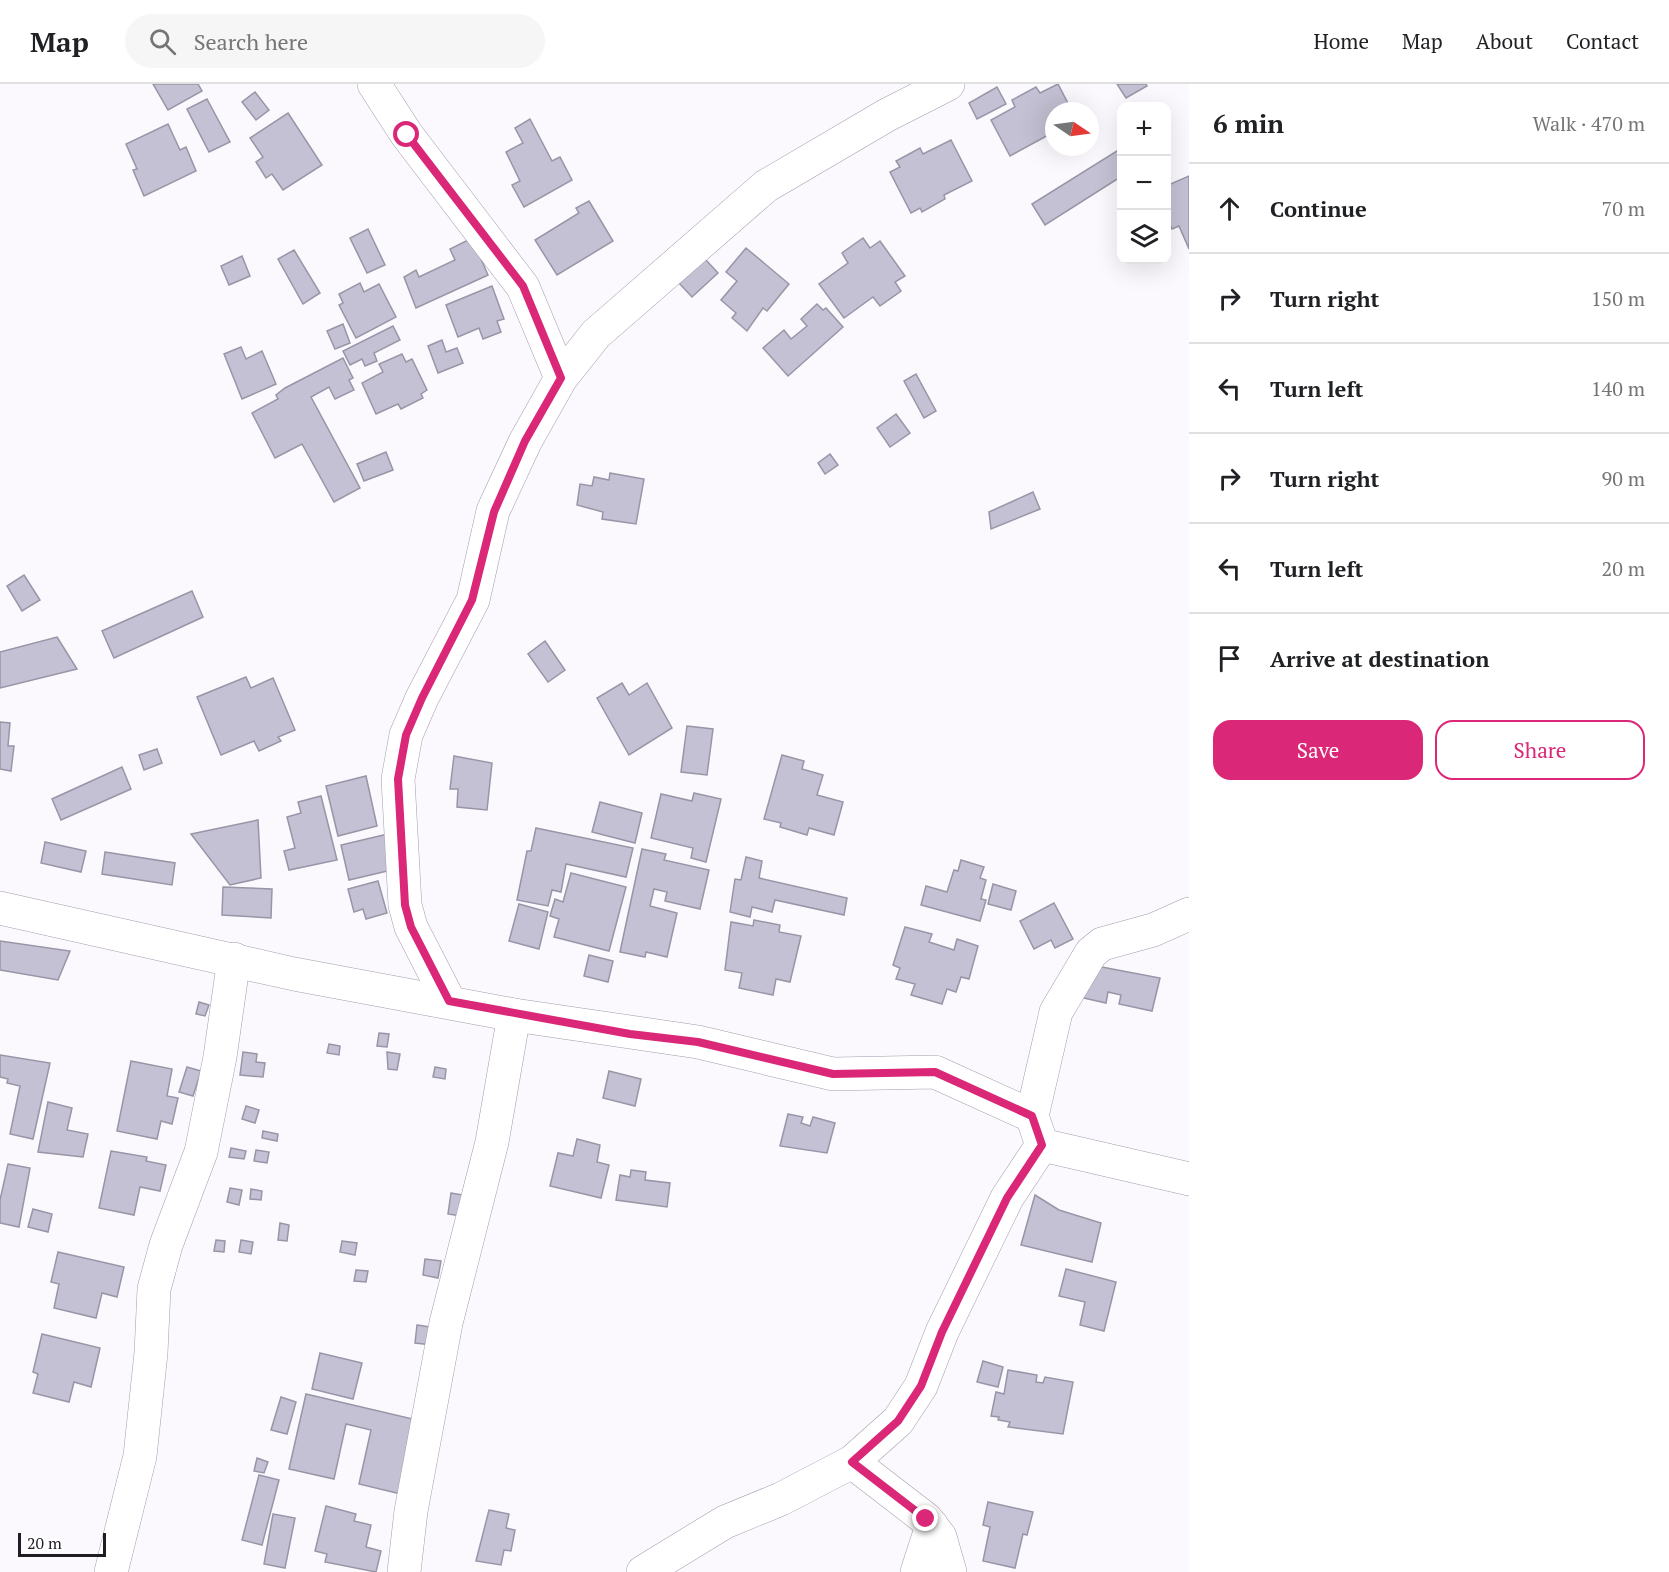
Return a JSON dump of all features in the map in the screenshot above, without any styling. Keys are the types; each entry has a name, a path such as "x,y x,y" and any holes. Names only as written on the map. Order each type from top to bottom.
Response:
{"street":[{"path":"374,84 407,135 523,286 561,378"},
{"path":"449,1001 411,927 405,905 398,779 406,735 422,698 472,600 494,512 525,441 561,378 596,334 766,186 887,115 948,84"},
{"path":"0,908 294,974 449,1001 514,1015 698,1042 833,1074 935,1072 1037,1130 1189,1179"},
{"path":"644,1572 725,1522 781,1499 852,1462 898,1421 921,1386 942,1332 1037,1130 1056,1011 1091,953 1102,944 1154,930 1189,914"},
{"path":"111,1572 140,1456 151,1353 154,1289 166,1245 201,1152 220,1057 234,959"},
{"path":"404,1572 411,1511 444,1333 492,1142 514,1015"},
{"path":"852,1462 903,1499 932,1526 942,1544 950,1572"},
{"path":"917,1572 932,1526"}],"building":[{"path":"153,84 198,84 202,91 168,110"},
{"path":"1058,84 1067,102 1045,102 1045,137 1010,156 991,120 1015,107 1012,100 1036,87 1040,93"},
{"path":"1117,84 1146,84 1147,86 1126,98"},
{"path":"997,87 1006,104 977,119 969,103"},
{"path":"255,92 269,110 256,120 242,102"},
{"path":"207,99 230,142 209,152 187,109"},
{"path":"288,113 322,165 283,190 272,174 266,178 256,162 263,157 250,138"},
{"path":"530,119 552,161 560,157 572,180 524,207 512,185 520,181 506,152 523,143 515,128"},
{"path":"168,124 180,150 186,147 196,171 144,196 133,170 137,169 126,144"},
{"path":"951,140 972,181 944,195 945,199 922,212 920,208 911,213 890,172 900,167 896,161 920,148 923,154"},
{"path":"1117,151 1117,179 1045,225 1032,204"},
{"path":"1189,176 1189,249 1179,226 1172,229 1171,227 1171,184"},
{"path":"589,201 613,241 557,275 535,240 579,213 576,208"},
{"path":"368,229 385,265 367,273 350,238"},
{"path":"472,238 488,275 416,308 404,277 416,270 419,277 455,260 450,249"},
{"path":"863,238 870,248 880,241 905,276 895,282 901,291 880,306 873,297 844,318 819,284 848,263 842,253"},
{"path":"746,248 789,284 767,311 763,308 747,331 732,318 736,313 721,300 737,281 726,272"},
{"path":"294,250 320,293 303,304 278,259"},
{"path":"242,256 250,276 229,285 221,266"},
{"path":"705,259 718,273 692,297 679,283"},
{"path":"360,283 364,292 379,284 396,317 356,338 339,305 343,303 339,294"},
{"path":"492,286 504,319 497,321 501,332 483,339 479,328 458,337 446,305"},
{"path":"817,304 823,310 826,308 843,327 788,376 763,348 784,330 791,339 807,326 801,319"},
{"path":"343,324 350,343 335,349 327,331"},
{"path":"393,326 400,340 374,353 377,361 365,366 362,359 350,365 343,351"},
{"path":"442,340 446,352 457,348 463,363 438,373 428,346"},
{"path":"241,347 246,359 262,351 276,384 242,399 224,354"},
{"path":"402,354 406,362 412,359 427,390 421,394 423,398 401,409 398,404 376,414 362,383 383,372 379,364"},
{"path":"343,358 353,378 349,380 354,390 335,399 329,387 311,397 360,488 334,502 302,444 275,458 252,413 278,399 276,395 285,388"},
{"path":"916,374 936,411 924,418 904,381"},
{"path":"896,414 910,433 890,447 877,428"},
{"path":"386,452 393,470 364,481 357,464"},
{"path":"830,454 838,465 825,474 818,463"},
{"path":"610,473 644,479 636,524 602,519 603,512 577,505 580,484 592,486 594,477 609,480"},
{"path":"1033,492 1040,509 991,529 989,512"},
{"path":"24,575 40,600 22,611 7,586"},
{"path":"192,591 203,617 114,658 102,631"},
{"path":"57,637 77,669 0,688 0,652"},
{"path":"545,641 565,670 548,682 528,654"},
{"path":"246,677 251,688 273,678 295,730 278,737 281,741 259,751 254,741 221,755 197,697"},
{"path":"622,683 629,695 647,683 672,728 629,755 597,698"},
{"path":"0,722 10,723 8,746 14,746 11,771 0,769"},
{"path":"687,726 713,729 707,775 681,772"},
{"path":"157,749 162,763 144,770 139,755"},
{"path":"782,755 804,761 802,769 823,775 817,795 843,802 834,835 809,828 807,835 780,827 781,823 764,819"},
{"path":"454,756 492,763 487,810 457,807 458,789 450,789"},
{"path":"122,767 131,789 61,820 52,799"},
{"path":"366,776 377,826 338,836 326,786"},
{"path":"694,793 721,799 706,862 691,858 693,848 651,838 661,794 692,801"},
{"path":"321,796 337,860 289,870 284,851 295,848 287,817 301,813 298,802"},
{"path":"600,802 642,813 635,843 592,832"},
{"path":"258,820 261,878 230,885 191,834"},
{"path":"536,828 633,848 626,877 566,864 561,892 552,890 548,906 517,900 527,851 531,851"},
{"path":"388,834 396,869 349,880 341,845"},
{"path":"45,842 86,851 81,872 41,863"},
{"path":"642,849 666,854 664,860 709,870 700,909 665,901 667,892 654,889 650,906 677,913 667,957 646,952 645,957 620,952"},
{"path":"105,852 175,863 172,885 102,874"},
{"path":"746,857 762,861 759,878 847,898 844,915 775,900 772,912 752,907 750,917 730,912 735,879 741,880"},
{"path":"961,860 984,867 980,878 986,880 981,899 986,900 980,921 921,905 926,886 947,892 954,870 958,871"},
{"path":"571,873 626,887 609,951 554,937 559,919 550,916 555,899 563,902"},
{"path":"378,881 387,913 366,919 363,909 354,912 348,889"},
{"path":"993,884 1016,891 1011,910 988,904"},
{"path":"223,887 272,889 271,918 222,915"},
{"path":"1054,903 1073,939 1055,948 1051,940 1034,949 1020,921"},
{"path":"519,904 548,912 539,949 509,941"},
{"path":"754,920 780,925 779,932 801,936 790,982 776,979 773,995 739,988 742,973 725,970 731,922 753,926"},
{"path":"905,927 932,934 929,942 954,950 957,939 978,946 969,979 961,977 956,992 947,989 942,1004 911,995 915,984 896,979 900,968 893,965"},
{"path":"0,941 70,951 58,980 0,970"},
{"path":"589,955 613,961 608,982 584,976"},
{"path":"1086,964 1160,978 1152,1011 1119,1004 1121,995 1108,992 1106,1003 1079,997"},
{"path":"199,1002 209,1005 205,1016 196,1014"},
{"path":"379,1033 389,1034 387,1047 377,1046"},
{"path":"329,1044 340,1046 339,1055 327,1053"},
{"path":"243,1052 257,1054 256,1062 265,1063 263,1077 240,1075"},
{"path":"387,1052 400,1054 397,1070 388,1069"},
{"path":"0,1055 50,1063 33,1139 10,1134 20,1086 7,1083 8,1079 0,1077"},
{"path":"131,1061 172,1069 167,1096 178,1098 172,1124 161,1121 157,1139 117,1131"},
{"path":"187,1067 201,1071 193,1096 179,1092"},
{"path":"435,1067 446,1069 445,1079 433,1077"},
{"path":"609,1071 641,1079 635,1106 603,1098"},
{"path":"48,1102 72,1108 67,1130 88,1134 83,1157 38,1152"},
{"path":"246,1106 259,1110 255,1123 242,1119"},
{"path":"788,1114 803,1117 801,1123 810,1126 813,1117 835,1123 827,1153 780,1146"},
{"path":"263,1131 278,1134 277,1141 262,1138"},
{"path":"577,1139 600,1145 597,1162 609,1165 601,1198 550,1186 558,1153 573,1156"},
{"path":"231,1148 246,1151 244,1159 229,1157"},
{"path":"256,1150 269,1152 267,1163 254,1161"},
{"path":"111,1151 147,1157 146,1161 166,1165 160,1191 140,1187 134,1215 99,1208"},
{"path":"8,1164 30,1168 19,1227 0,1223 0,1200"},
{"path":"631,1170 646,1172 645,1180 670,1183 667,1207 616,1200 620,1175 630,1177"},
{"path":"230,1188 242,1190 239,1205 227,1202"},
{"path":"251,1189 262,1191 261,1200 250,1199"},
{"path":"451,1193 463,1195 460,1216 448,1214"},
{"path":"1035,1195 1059,1210 1101,1223 1092,1262 1021,1245"},
{"path":"33,1209 52,1214 48,1232 28,1227"},
{"path":"280,1223 289,1225 287,1241 278,1240"},
{"path":"216,1240 225,1241 224,1252 214,1251"},
{"path":"241,1240 253,1242 251,1254 239,1252"},
{"path":"342,1241 357,1243 355,1255 340,1252"},
{"path":"58,1252 124,1267 117,1297 102,1293 96,1318 54,1308 59,1284 51,1282"},
{"path":"425,1259 441,1261 438,1278 423,1275"},
{"path":"1066,1269 1116,1282 1104,1331 1080,1325 1085,1302 1059,1296"},
{"path":"356,1270 368,1271 366,1282 354,1281"},
{"path":"417,1325 443,1329 441,1346 415,1343"},
{"path":"42,1334 100,1348 91,1387 74,1382 69,1402 33,1393 38,1374 33,1372"},
{"path":"320,1353 362,1363 353,1399 312,1389"},
{"path":"983,1361 1003,1367 998,1387 977,1382"},
{"path":"1008,1370 1037,1375 1036,1382 1043,1383 1045,1377 1073,1382 1063,1434 1008,1427 1010,1422 991,1416 996,1392 1004,1394"},
{"path":"306,1394 417,1420 401,1494 359,1484 371,1430 346,1424 334,1479 289,1469"},
{"path":"281,1397 296,1402 287,1434 271,1430"},
{"path":"257,1458 268,1462 264,1473 254,1471"},
{"path":"259,1475 279,1480 262,1545 242,1540"},
{"path":"988,1502 1033,1512 1027,1535 1023,1534 1015,1568 983,1561 990,1527 983,1525"},
{"path":"326,1506 356,1514 354,1521 371,1525 366,1547 381,1551 376,1572 325,1562 327,1554 315,1551"},
{"path":"489,1510 509,1514 506,1528 515,1530 511,1551 504,1550 501,1565 476,1561"},
{"path":"273,1514 295,1518 285,1568 264,1564"}],"route":[{"path":"407,135 523,286 561,378 525,441 494,512 472,600 422,698 406,735 398,779 398,820 405,874 405,905 411,927 449,1001 514,1015 630,1034 698,1042 833,1074 935,1072 1032,1116 1042,1145 1007,1198 942,1332 921,1386 898,1421 852,1462 889,1488 926,1519"}]}
